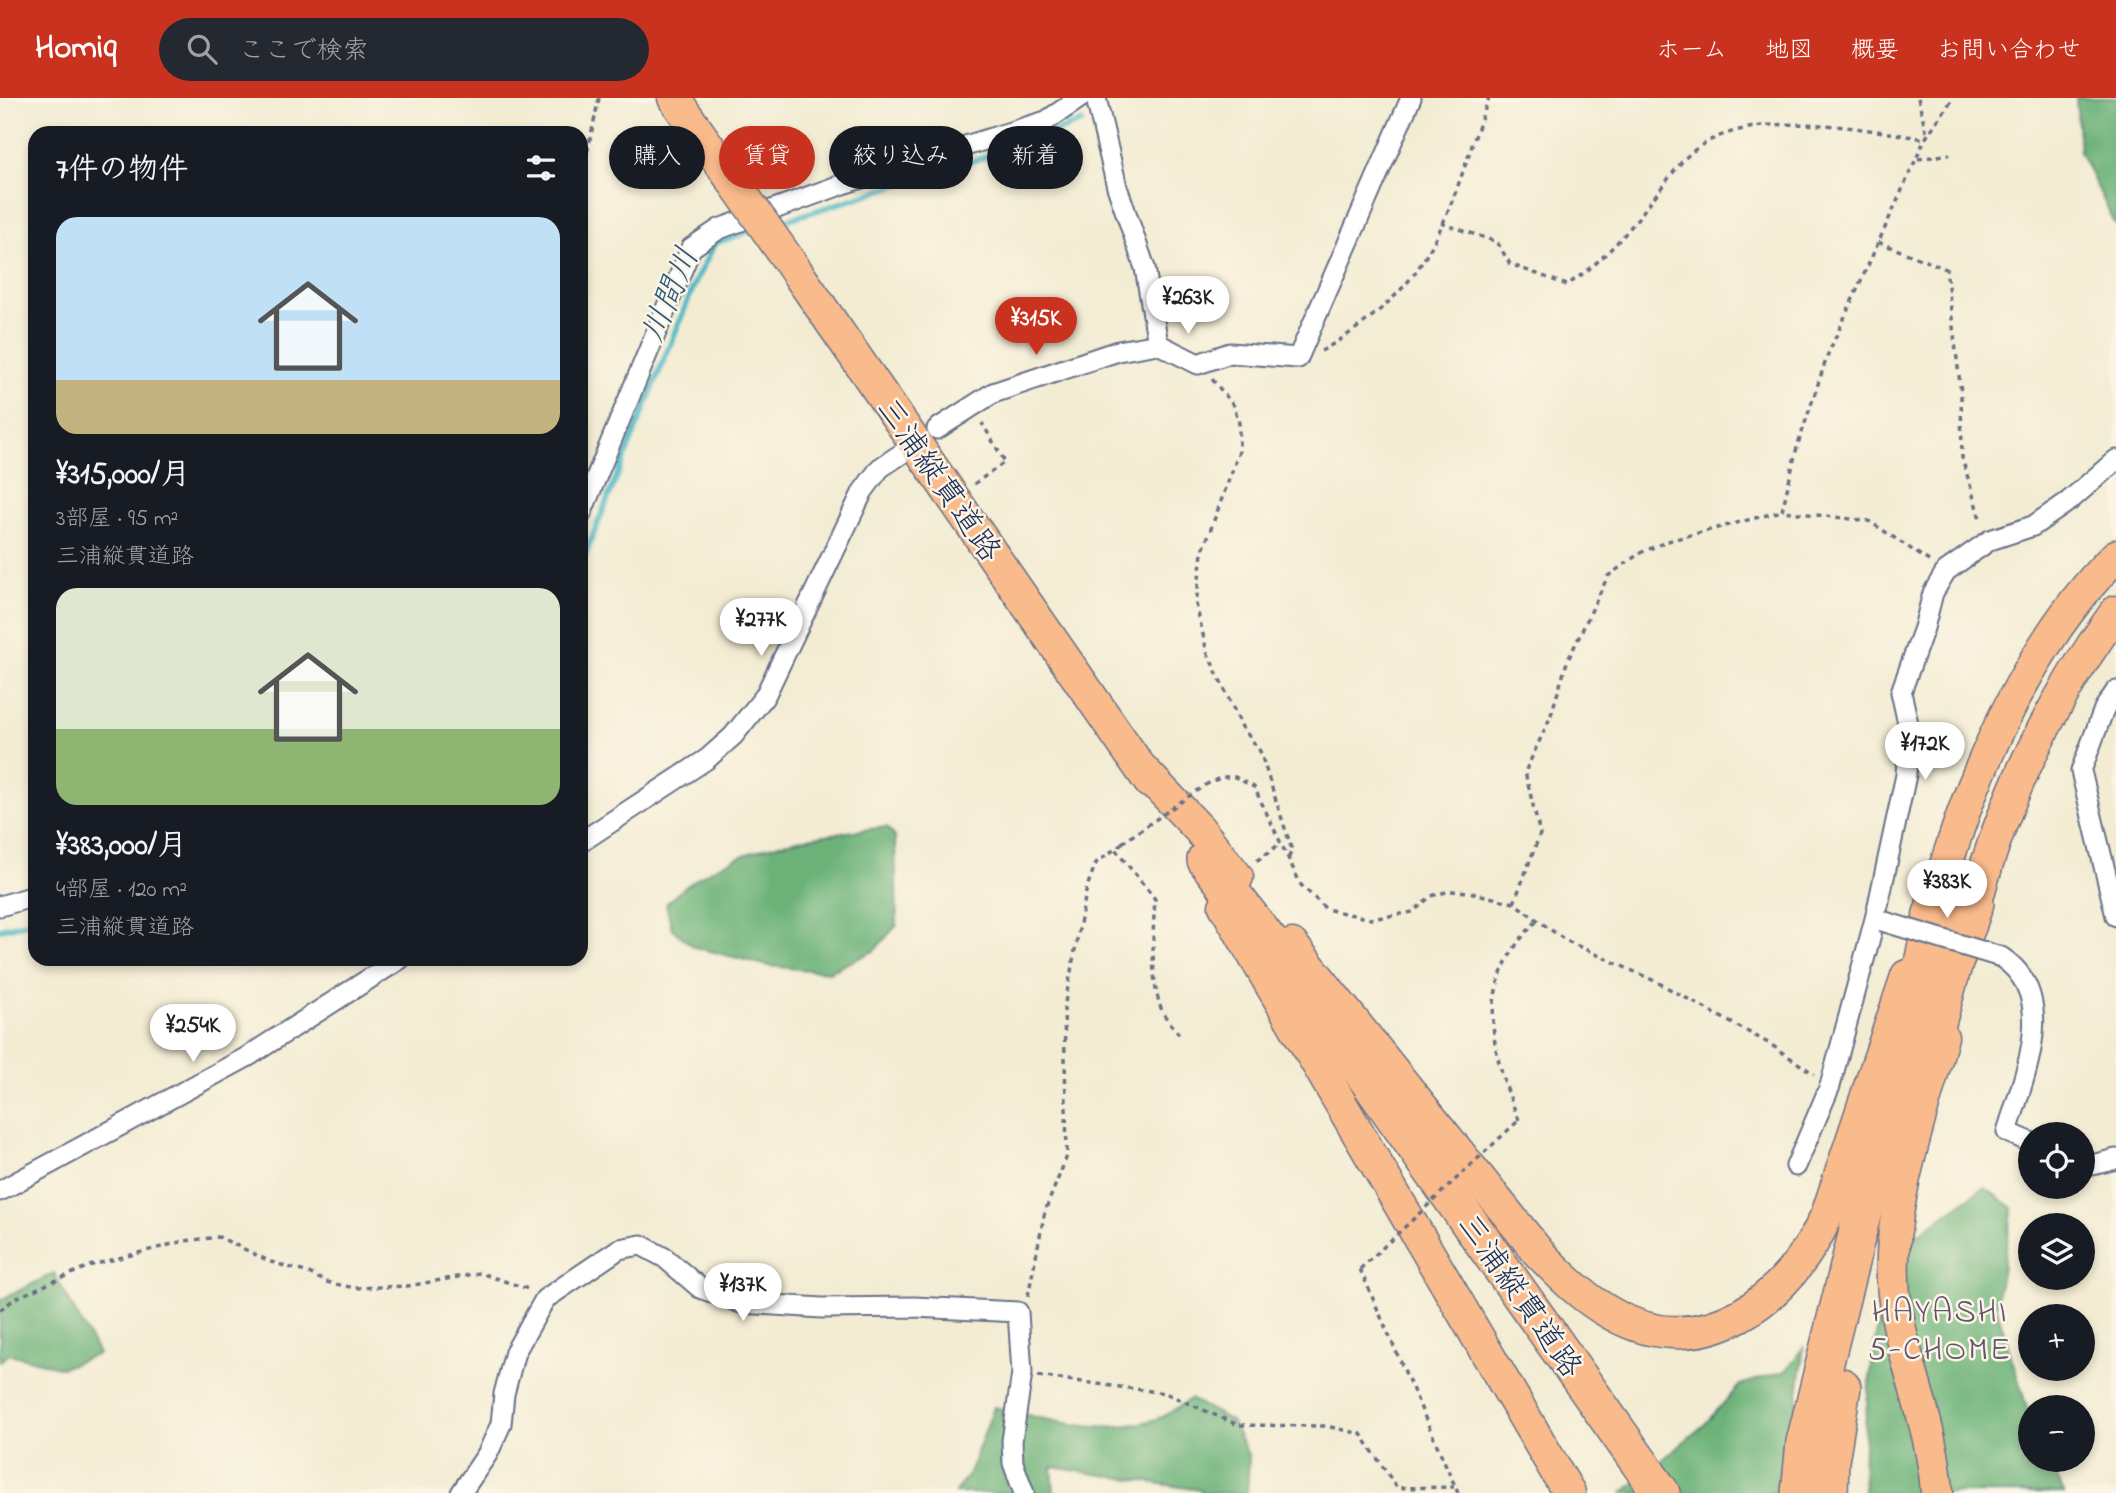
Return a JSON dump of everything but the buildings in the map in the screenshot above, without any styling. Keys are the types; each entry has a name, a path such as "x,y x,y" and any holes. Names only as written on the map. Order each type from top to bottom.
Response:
{"highway":[{"path":"1206,860 1375,1102"},
{"path":"1800,1493 1805,1442 1914,1007 1938,890"},
{"path":"1829,1493 1835,1425 1851,1346 1933,1037 1975,903"},
{"name":"三浦縦貫道路","path":"1375,1102 1646,1493"},
{"name":"三浦縦貫道路","path":"1375,1102 1661,1493"}],"main road":[{"name":"三浦縦貫道路","path":"674,98 1206,860"},
{"path":"1139,766 1199,829 1538,1252 1588,1299 1614,1316 1666,1331 1717,1325 1759,1305 1796,1270 1813,1247 1827,1215 1976,779 2021,688 2063,620 2116,556"},
{"path":"1937,1493 1925,1423 1903,1348 1896,1310 1893,1272 1896,1231 1975,903 2001,829 2038,739 2081,662 2116,612"},
{"path":"1160,796 1569,1493"},
{"path":"1925,1423 1947,1463 1955,1493"}],"street":[{"path":"588,497 691,248 719,229 846,183 1046,121 1080,98"},
{"path":"1096,98 1117,187 1145,268 1158,344"},
{"path":"937,429 993,393 1118,351 1158,344 1198,365 1230,353 1298,358 1411,98"},
{"path":"588,837 707,759 733,736 765,696 863,491 880,468 901,454"},
{"path":"1796,1166 1830,1086 1878,920 1906,775 1909,728 1901,692 1933,593 1946,571 1990,540 2033,526 2069,501 2116,460"},
{"path":"2116,691 2104,709 2081,771 2116,916"},
{"path":"0,906 28,898"},
{"path":"1878,920 2001,957 2019,973 2034,999 2036,1012 2026,1065 2007,1132 2018,1137"},
{"path":"0,1191 247,1057 389,966"},
{"path":"2095,1163 2116,1159"},
{"path":"461,1493 501,1424 504,1394 515,1353 545,1300 619,1249 641,1245 665,1258 700,1288 741,1303 822,1308 914,1307 1017,1312 1022,1373 1012,1441 1013,1463 1024,1493"}],"path":[{"path":"588,149 599,98"},
{"path":"1298,358 1313,356 1329,347 1401,291 1420,266 1441,223 1489,98"},
{"path":"1918,98 1926,137"},
{"path":"1782,511 1797,447 1828,354 1926,137 1953,98"},
{"path":"1441,223 1497,242 1510,264 1567,285 1600,263 1643,215 1681,162 1709,139 1746,126 1777,124 1926,137"},
{"path":"1916,159 1950,154"},
{"path":"1878,242 1946,269 1961,392 1962,458 1976,511 1990,540"},
{"path":"1198,365 1234,406 1240,438 1239,452 1202,553 1196,604 1207,652 1242,727 1261,751 1293,850 1288,861"},
{"path":"970,487 1005,462 972,406"},
{"path":"1514,903 1540,834 1525,772 1550,718 1571,651 1608,576 1640,553 1668,541 1782,511 1869,521 1946,571"},
{"path":"1017,1312 1027,1302 1045,1211 1067,1156 1064,1009 1087,887 1096,863 1205,785 1222,778 1235,777 1254,787 1301,885 1326,909 1371,919 1413,912 1431,896 1450,891 1469,892 1514,903 1565,940 1657,982 1770,1044 1830,1086"},
{"path":"1248,869 1280,843"},
{"path":"1115,849 1155,899 1152,934 1154,971 1163,1014 1182,1038"},
{"path":"1458,1493 1360,1269 1519,1120 1500,1076 1492,1022 1497,979 1511,949 1537,921"},
{"path":"0,1310 16,1298 89,1266 184,1241 219,1237 271,1262 345,1286 408,1286 480,1273 532,1291 545,1300"},
{"path":"1022,1373 1165,1393 1238,1425 1326,1426 1361,1434 1397,1488 1454,1487"}],"green space":[{"path":"2076,98 2116,98 2116,226 2080,152"},
{"path":"887,827 895,837 897,925 874,951 829,972 769,966 694,947 672,929 666,904 689,884 714,868 769,847"},
{"path":"1984,1187 2013,1208 1996,1306 2023,1395 2018,1395 2018,1472 2054,1472 2064,1493 1864,1493 1867,1404 1889,1255"},
{"path":"54,1273 98,1354 62,1368 10,1354 0,1361 0,1300"},
{"path":"1804,1346 1786,1493 1623,1493 1705,1424 1740,1385 1786,1371"},
{"path":"1190,1399 1231,1421 1249,1457 1247,1493 1202,1493 1200,1490 1052,1467 1054,1493 955,1493 970,1471 994,1407 1078,1425 1121,1426 1162,1417"}],"waterway":[{"name":"川間川","path":"774,224 982,158 1082,122"},
{"name":"川間川","path":"588,548 697,278 715,243 757,229"},
{"name":"川間川","path":"0,929 28,923"}],"district":[{"name":"HAYASHI 5-CHOME","path":"1940,1328"}]}
